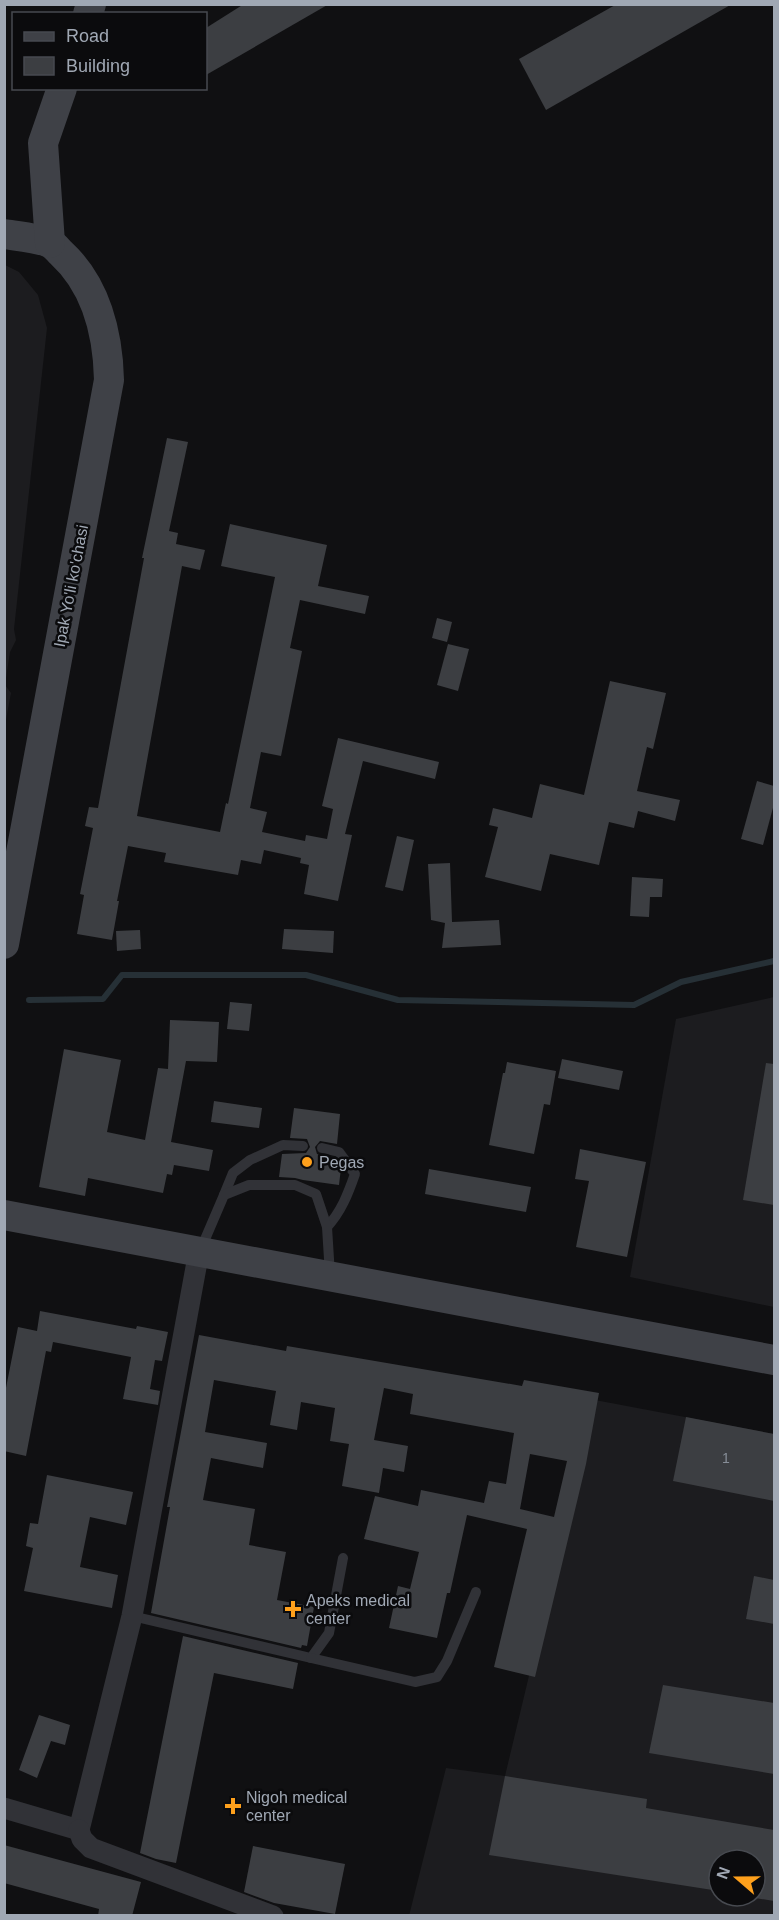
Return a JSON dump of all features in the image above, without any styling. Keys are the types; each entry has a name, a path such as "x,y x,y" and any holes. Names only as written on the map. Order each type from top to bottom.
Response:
{"main road":[{"path":"4,234 50,243 43,143 61,90"},
{"name":"Ipak Yo'li ko'chasi","path":"4,944 109,380 109,353 104,328 96,306 71,262 50,243"},
{"path":"4,1215 774,1359"}],"street":[{"path":"200,1251 132,1616 79,1830 82,1839 91,1848 273,1916"},
{"path":"4,1808 79,1830"}],"lane":[{"path":"200,1251 233,1173 250,1160 283,1145 303,1146"},
{"path":"322,1148 339,1152 355,1174 336,1218 327,1227"},
{"path":"225,1195 249,1185 295,1185 316,1194 327,1227 330,1276"},
{"path":"310,1658 329,1633 344,1558"},
{"path":"132,1616 415,1682 437,1677 447,1661 476,1592"}],"shaded area":[{"path":"5,265 19,272 38,295 47,328 14,629 16,640 10,652 5,685"},
{"path":"5,685 11,693 5,725"},
{"path":"774,997 774,1307 630,1277 676,1019"},
{"path":"595,1400 774,1434 774,1915 409,1916 446,1768 505,1776"}],"building":[{"path":"244,4 329,4 207,74 207,27"},
{"path":"617,4 732,4 546,110 519,59"},
{"path":"167,438 188,442 169,531 178,533 176,544 205,550 200,570 182,566 137,816 220,832 226,803 228,804 275,577 221,566 230,524 327,545 318,586 369,596 365,614 300,600 290,648 302,651 281,756 261,752 250,808 267,812 262,832 305,841 306,835 327,839 333,809 322,806 338,738 439,762 435,779 363,761 345,834 352,835 338,901 304,894 309,865 300,863 301,858 264,850 261,864 241,860 238,875 164,862 166,853 128,846 112,940 77,934 84,895 80,894 93,828 85,826 89,807 98,808 144,558 142,558"},
{"path":"437,618 452,622 447,642 432,638"},
{"path":"448,644 469,649 458,691 437,685"},
{"path":"610,681 666,693 653,749 647,747 637,791 680,800 675,821 638,811 634,828 609,822 599,865 550,854 541,891 485,877 498,827 489,825 493,808 532,818 540,784 584,795"},
{"path":"757,781 774,786 774,804 763,845 741,839"},
{"path":"397,836 414,840 403,891 385,887"},
{"path":"450,863 452,922 499,920 501,945 442,948 445,923 431,920 428,864"},
{"path":"632,877 663,879 662,897 650,897 649,917 630,916"},
{"path":"284,929 334,931 333,953 282,949"},
{"path":"140,930 141,949 117,951 116,931"},
{"path":"230,1002 252,1004 249,1031 227,1029"},
{"path":"170,1020 219,1022 217,1062 186,1061 171,1142 213,1150 209,1171 174,1165 172,1175 167,1174 163,1193 88,1178 85,1196 39,1187 64,1049 121,1060 107,1132 145,1140 158,1068 168,1069"},
{"path":"562,1059 623,1071 619,1090 558,1078"},
{"path":"507,1062 556,1071 550,1105 544,1104 534,1154 489,1145"},
{"path":"766,1063 774,1064 774,1205 743,1200"},
{"path":"214,1101 262,1108 259,1128 211,1122"},
{"path":"294,1108 340,1114 337,1144 320,1141 315,1147 317,1154 335,1159 341,1168 339,1185 279,1177 282,1154 306,1153 310,1147 307,1139 290,1138"},
{"path":"580,1149 646,1162 627,1257 576,1247 589,1181 575,1179"},
{"path":"429,1169 531,1187 526,1212 425,1194"},
{"path":"40,1311 136,1329 137,1326 168,1332 162,1361 155,1360 150,1389 160,1391 158,1405 123,1399 131,1357 53,1342 51,1352 46,1351 26,1456 4,1451 4,1398 18,1327 37,1331"},
{"path":"199,1335 286,1351 287,1346 522,1386 524,1380 599,1393 586,1464 535,1677 494,1667 527,1529 467,1515 450,1593 447,1593 437,1638 389,1628 398,1586 410,1589 419,1552 364,1539 375,1496 418,1506 421,1490 484,1503 489,1481 506,1484 514,1433 410,1414 413,1394 384,1388 374,1440 408,1446 404,1472 383,1468 379,1493 342,1486 349,1444 330,1441 335,1408 301,1402 297,1430 270,1425 276,1391 214,1380 205,1432 267,1443 263,1468 211,1458 203,1500 255,1509 249,1545 286,1552 277,1600 314,1607 307,1646 302,1645 301,1648 151,1613 170,1507 167,1507","holes":["530,1454 567,1461 554,1517 520,1509"]},
{"path":"686,1417 774,1434 774,1501 673,1481"},
{"path":"47,1475 133,1492 126,1525 90,1517 80,1567 118,1575 112,1608 24,1591 33,1548 26,1546 30,1523 38,1524"},
{"path":"754,1576 774,1580 774,1624 746,1619"},
{"path":"183,1636 298,1663 293,1689 214,1673 176,1863 140,1853"},
{"path":"663,1685 774,1703 774,1774 649,1753"},
{"path":"39,1715 70,1725 65,1745 51,1741 37,1778 19,1770"},
{"path":"505,1776 647,1799 646,1808 774,1830 774,1901 767,1900 767,1848 707,1848 707,1889 489,1855"},
{"path":"4,1845 141,1882 132,1916 98,1916 99,1909 4,1883"},
{"path":"253,1846 345,1864 335,1914 274,1903 244,1892"}],"waterway":[{"path":"29,1000 103,999 122,975 306,975 398,1000 634,1005 681,982 774,961"}],"place":[{"name":"Pegas","path":"307,1162"},
{"name":"Apeks medical center","path":"293,1609"},
{"name":"Nigoh medical center","path":"233,1806"}]}
